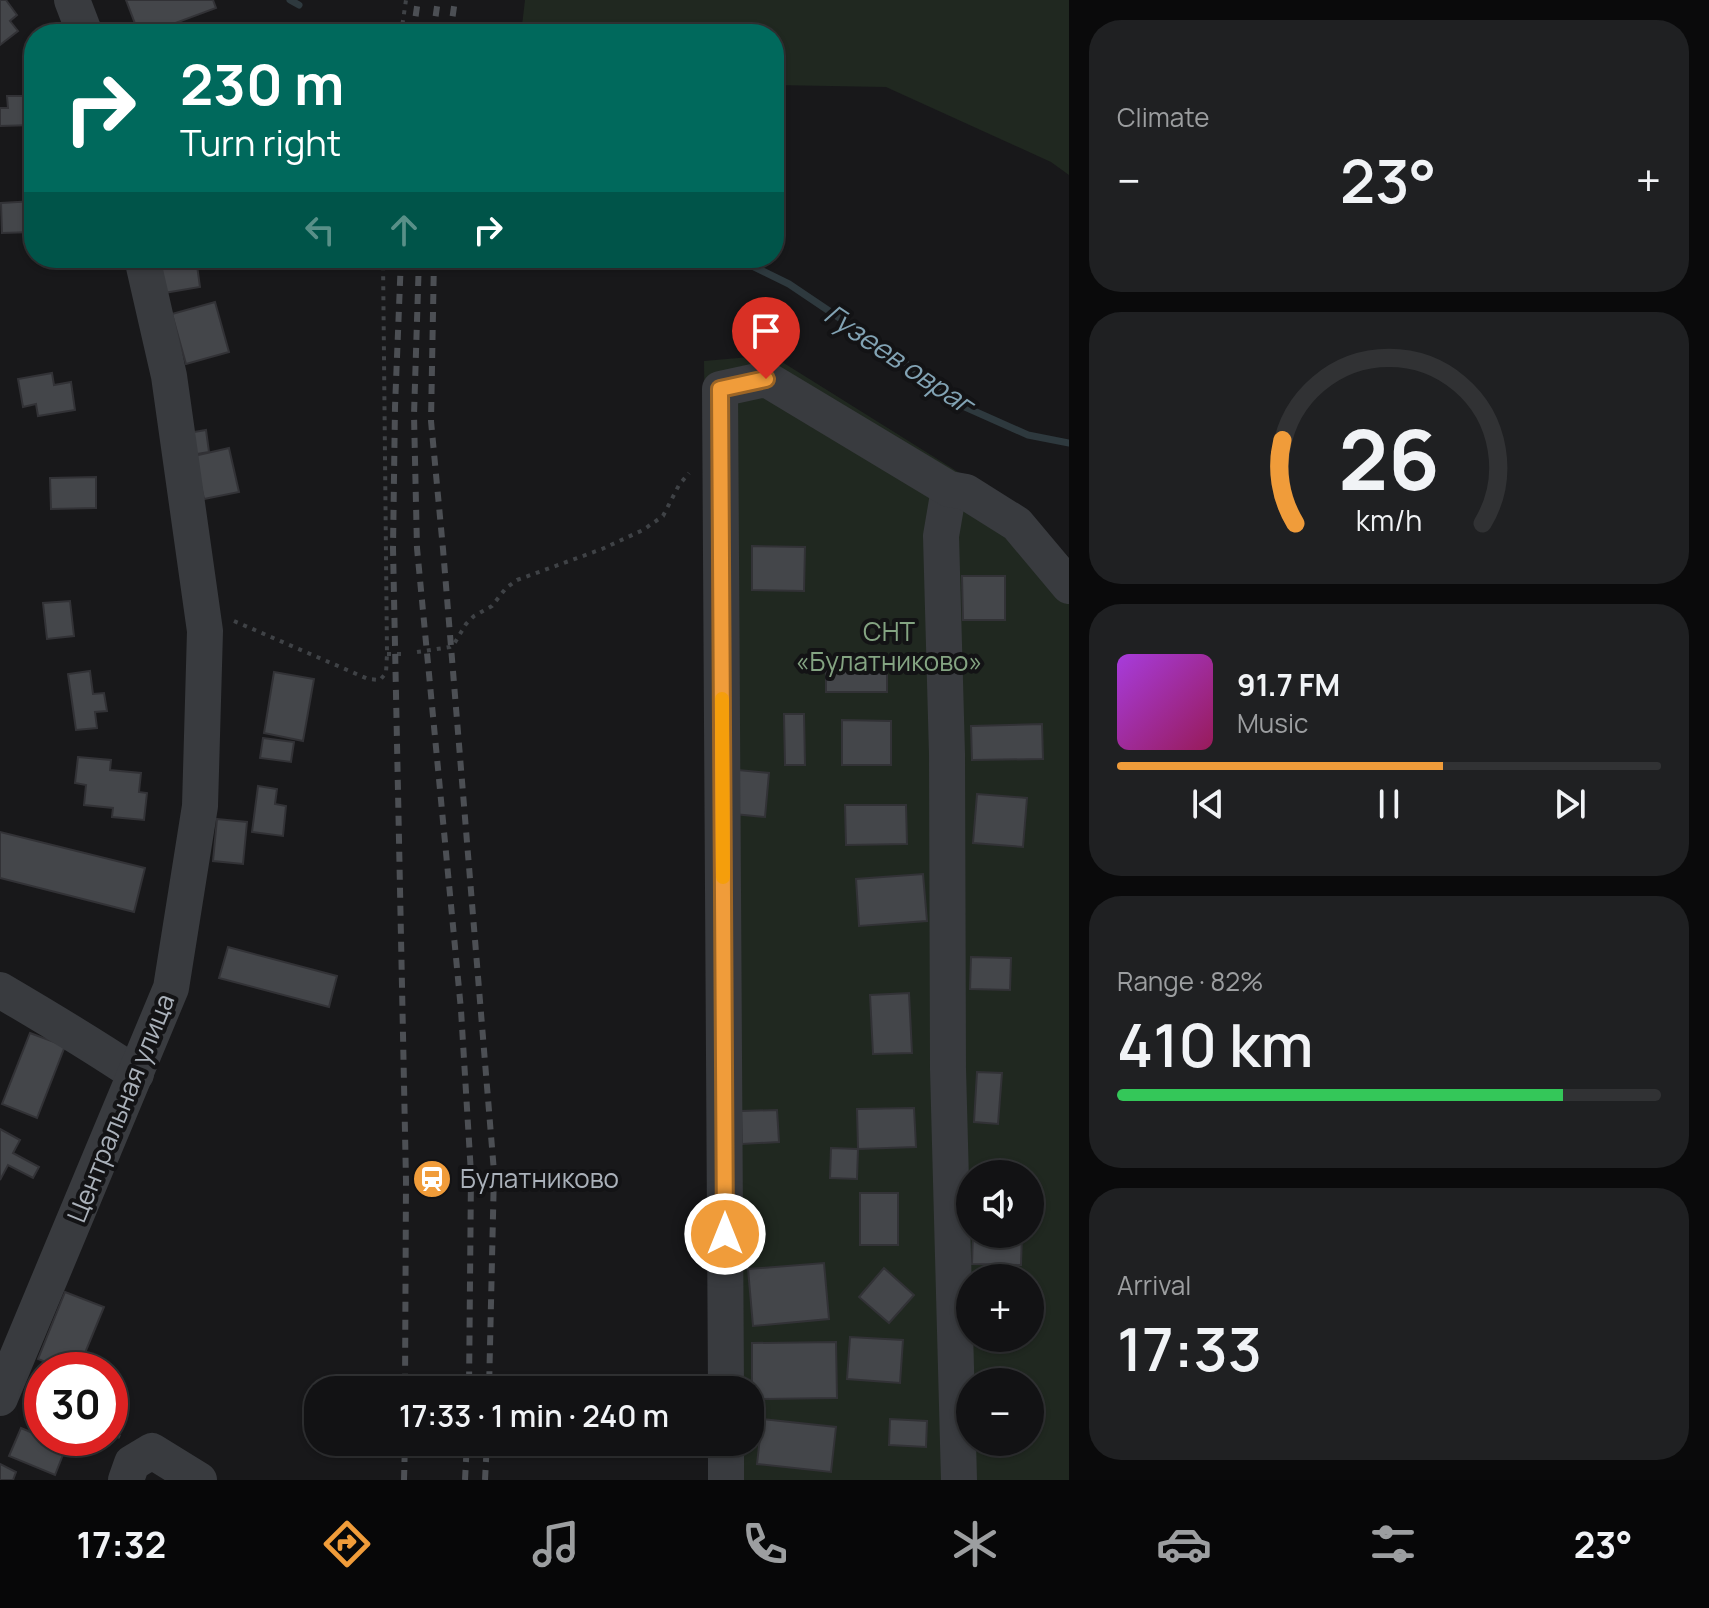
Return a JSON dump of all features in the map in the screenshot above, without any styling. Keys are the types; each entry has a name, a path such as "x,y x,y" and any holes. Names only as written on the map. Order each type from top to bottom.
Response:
{"street":[{"path":"72,0 81,24"},
{"name":"Центральная улица","path":"0,1398 171,988 200,806 205,631 169,376 144,268"},
{"path":"726,1376 720,389 766,379 949,489 966,492 1017,524 1069,586"},
{"path":"949,489 941,536 947,770 948,1069 959,1480"},
{"path":"0,990 70,1030 136,1074"},
{"path":"126,1480 132,1463 152,1451 199,1480"},
{"path":"726,1456 726,1480"}],"path":[{"path":"402,24 406,0"},
{"path":"205,631 229,619 368,679 380,680 386,673 383,268"},
{"path":"417,652 450,647 466,624 492,606 517,580 602,549 643,530 663,516 679,485 701,460 721,454"},
{"path":"387,654 403,654"}],"green space":[{"path":"525,0 1069,0 1069,175 1051,162 886,87 784,85 784,24 522,24"},
{"name":"СНТ «Булатниково»","path":"771,355 1033,519 1069,558 1069,1480 719,1480 718,1456 764,1456 764,1376 718,1376 704,361"}],"building":[{"path":"0,0 6,0 17,15 10,21 18,31 0,45"},
{"path":"126,0 213,0 216,8 173,24 135,24"},
{"path":"7,96 24,96 24,125 0,126 0,108 8,108"},
{"path":"24,202 24,232 2,233 1,203"},
{"path":"154,268 197,268 200,287 158,294"},
{"path":"215,302 229,352 186,364 172,314"},
{"path":"52,373 54,385 71,382 75,410 38,416 36,404 23,407 18,379"},
{"path":"206,430 209,452 185,456 182,434"},
{"path":"229,448 239,492 204,499 194,456"},
{"path":"96,477 96,508 51,509 50,478"},
{"path":"752,546 805,547 804,591 752,590"},
{"path":"962,576 1005,576 1005,620 963,620"},
{"path":"70,601 74,636 47,639 43,603"},
{"path":"826,668 887,668 887,692 826,692"},
{"path":"90,671 93,694 104,693 107,711 95,712 97,728 76,730 68,674"},
{"path":"274,672 314,679 303,741 264,733"},
{"path":"784,714 804,714 805,765 785,765"},
{"path":"842,720 891,721 891,765 842,765"},
{"path":"1042,724 1043,759 972,760 971,726"},
{"path":"263,738 294,742 291,762 260,758"},
{"path":"78,757 111,760 110,770 141,773 139,792 147,793 144,820 112,817 113,808 84,805 86,785 75,783"},
{"path":"738,770 769,773 765,817 734,814"},
{"path":"258,786 277,789 275,804 286,806 283,836 252,832"},
{"path":"977,794 1027,798 1023,847 973,843"},
{"path":"845,805 906,805 907,844 846,845"},
{"path":"217,819 247,822 243,864 213,861"},
{"path":"0,832 145,868 134,912 0,878"},
{"path":"923,874 927,921 859,926 856,879"},
{"path":"228,947 337,976 329,1007 219,978"},
{"path":"971,957 1011,958 1010,990 970,989"},
{"path":"909,993 912,1053 873,1054 870,995"},
{"path":"30,1033 65,1046 37,1118 2,1104"},
{"path":"977,1072 1002,1073 998,1124 974,1122"},
{"path":"914,1108 916,1147 858,1149 857,1109"},
{"path":"777,1110 779,1142 742,1144 741,1111"},
{"path":"0,1129 20,1140 13,1153 39,1167 33,1178 8,1165 0,1180"},
{"path":"831,1148 858,1149 857,1179 830,1178"},
{"path":"860,1193 898,1193 898,1245 860,1245"},
{"path":"973,1248 1022,1248 1021,1264 972,1264"},
{"path":"824,1263 829,1319 753,1326 748,1269"},
{"path":"884,1268 914,1295 889,1323 859,1297"},
{"path":"65,1292 104,1307 85,1352 41,1352"},
{"path":"850,1337 903,1340 900,1383 847,1379"},
{"path":"836,1342 837,1398 764,1399 764,1376 752,1376 752,1343"},
{"path":"764,1419 836,1427 831,1472 757,1464 758,1456 764,1456"},
{"path":"890,1419 927,1421 926,1447 889,1445"},
{"path":"21,1428 24,1429 24,1456 62,1456 55,1475 9,1456"},
{"path":"0,1464 16,1472 13,1480 0,1480"}],"waterway":[{"name":"Гузеев овраг","path":"290,0 299,5"},
{"name":"Гузеев овраг","path":"756,268 789,284 965,407 1028,435 1069,443"}],"railway":[{"path":"414,24 418,0"},
{"path":"434,24 438,0"},
{"path":"451,24 455,0"},
{"path":"401,268 393,548 406,1181 405,1376"},
{"path":"419,268 414,415 417,548 461,1010 471,1174 469,1376"},
{"path":"434,268 431,421 494,1172 489,1376"},
{"path":"404,1480 405,1456"},
{"path":"465,1480 466,1456"},
{"path":"485,1480 486,1456"}],"slow traffic":[{"path":"722,699 723,877"}],"place":[{"name":"Булатниково","path":"432,1179"}],"route":[{"path":"725,1234 720,389 766,379"}]}
